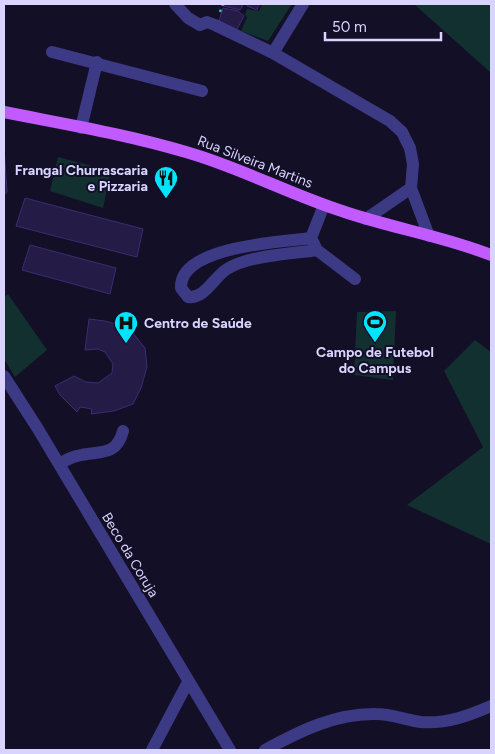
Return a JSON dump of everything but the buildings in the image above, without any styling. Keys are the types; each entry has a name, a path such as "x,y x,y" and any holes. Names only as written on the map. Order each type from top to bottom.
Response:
{"main road":[{"name":"Rua Silveira Martins","path":"4,112 138,139 187,152 261,178 324,206 469,246 491,255"}],"street":[{"path":"175,4 188,18 200,25 207,22 215,25 273,53 390,121 402,132 410,148 413,164 411,188 428,236"},
{"path":"273,53 303,4"},
{"path":"52,52 97,62 202,91"},
{"path":"81,128 97,62"},
{"path":"366,219 411,188"},
{"path":"324,206 311,238 317,250 355,279"},
{"path":"311,238 218,253 204,258 183,276 181,288 188,297 193,298 204,292 228,268 263,258 317,250"},
{"name":"Beco da Coruja","path":"4,376 59,464 230,750"},
{"path":"59,464 79,455 93,455 106,452 116,446 122,431"},
{"path":"152,750 188,682"},
{"path":"265,750 312,726 342,717 377,714 421,722 445,722 466,717 491,706"}],"green space":[{"path":"262,4 292,4 268,41 241,31 247,17 245,15 247,9 259,11"},
{"path":"414,4 491,4 491,73"},
{"path":"58,157 111,171 103,208 50,191"},
{"path":"8,294 47,350 15,377 4,359 4,297"},
{"name":"Campo de Futebol do Campus","path":"396,311 393,380 354,375 357,312"},
{"path":"475,340 491,352 491,544 407,505 483,447 444,371"}],"place":[{"name":"Frangal Churrascaria e Pizzaria","path":"166,199"},
{"name":"Campo de Futebol do Campus","path":"375,343"},
{"name":"Centro de Saúde","path":"126,344"}]}
